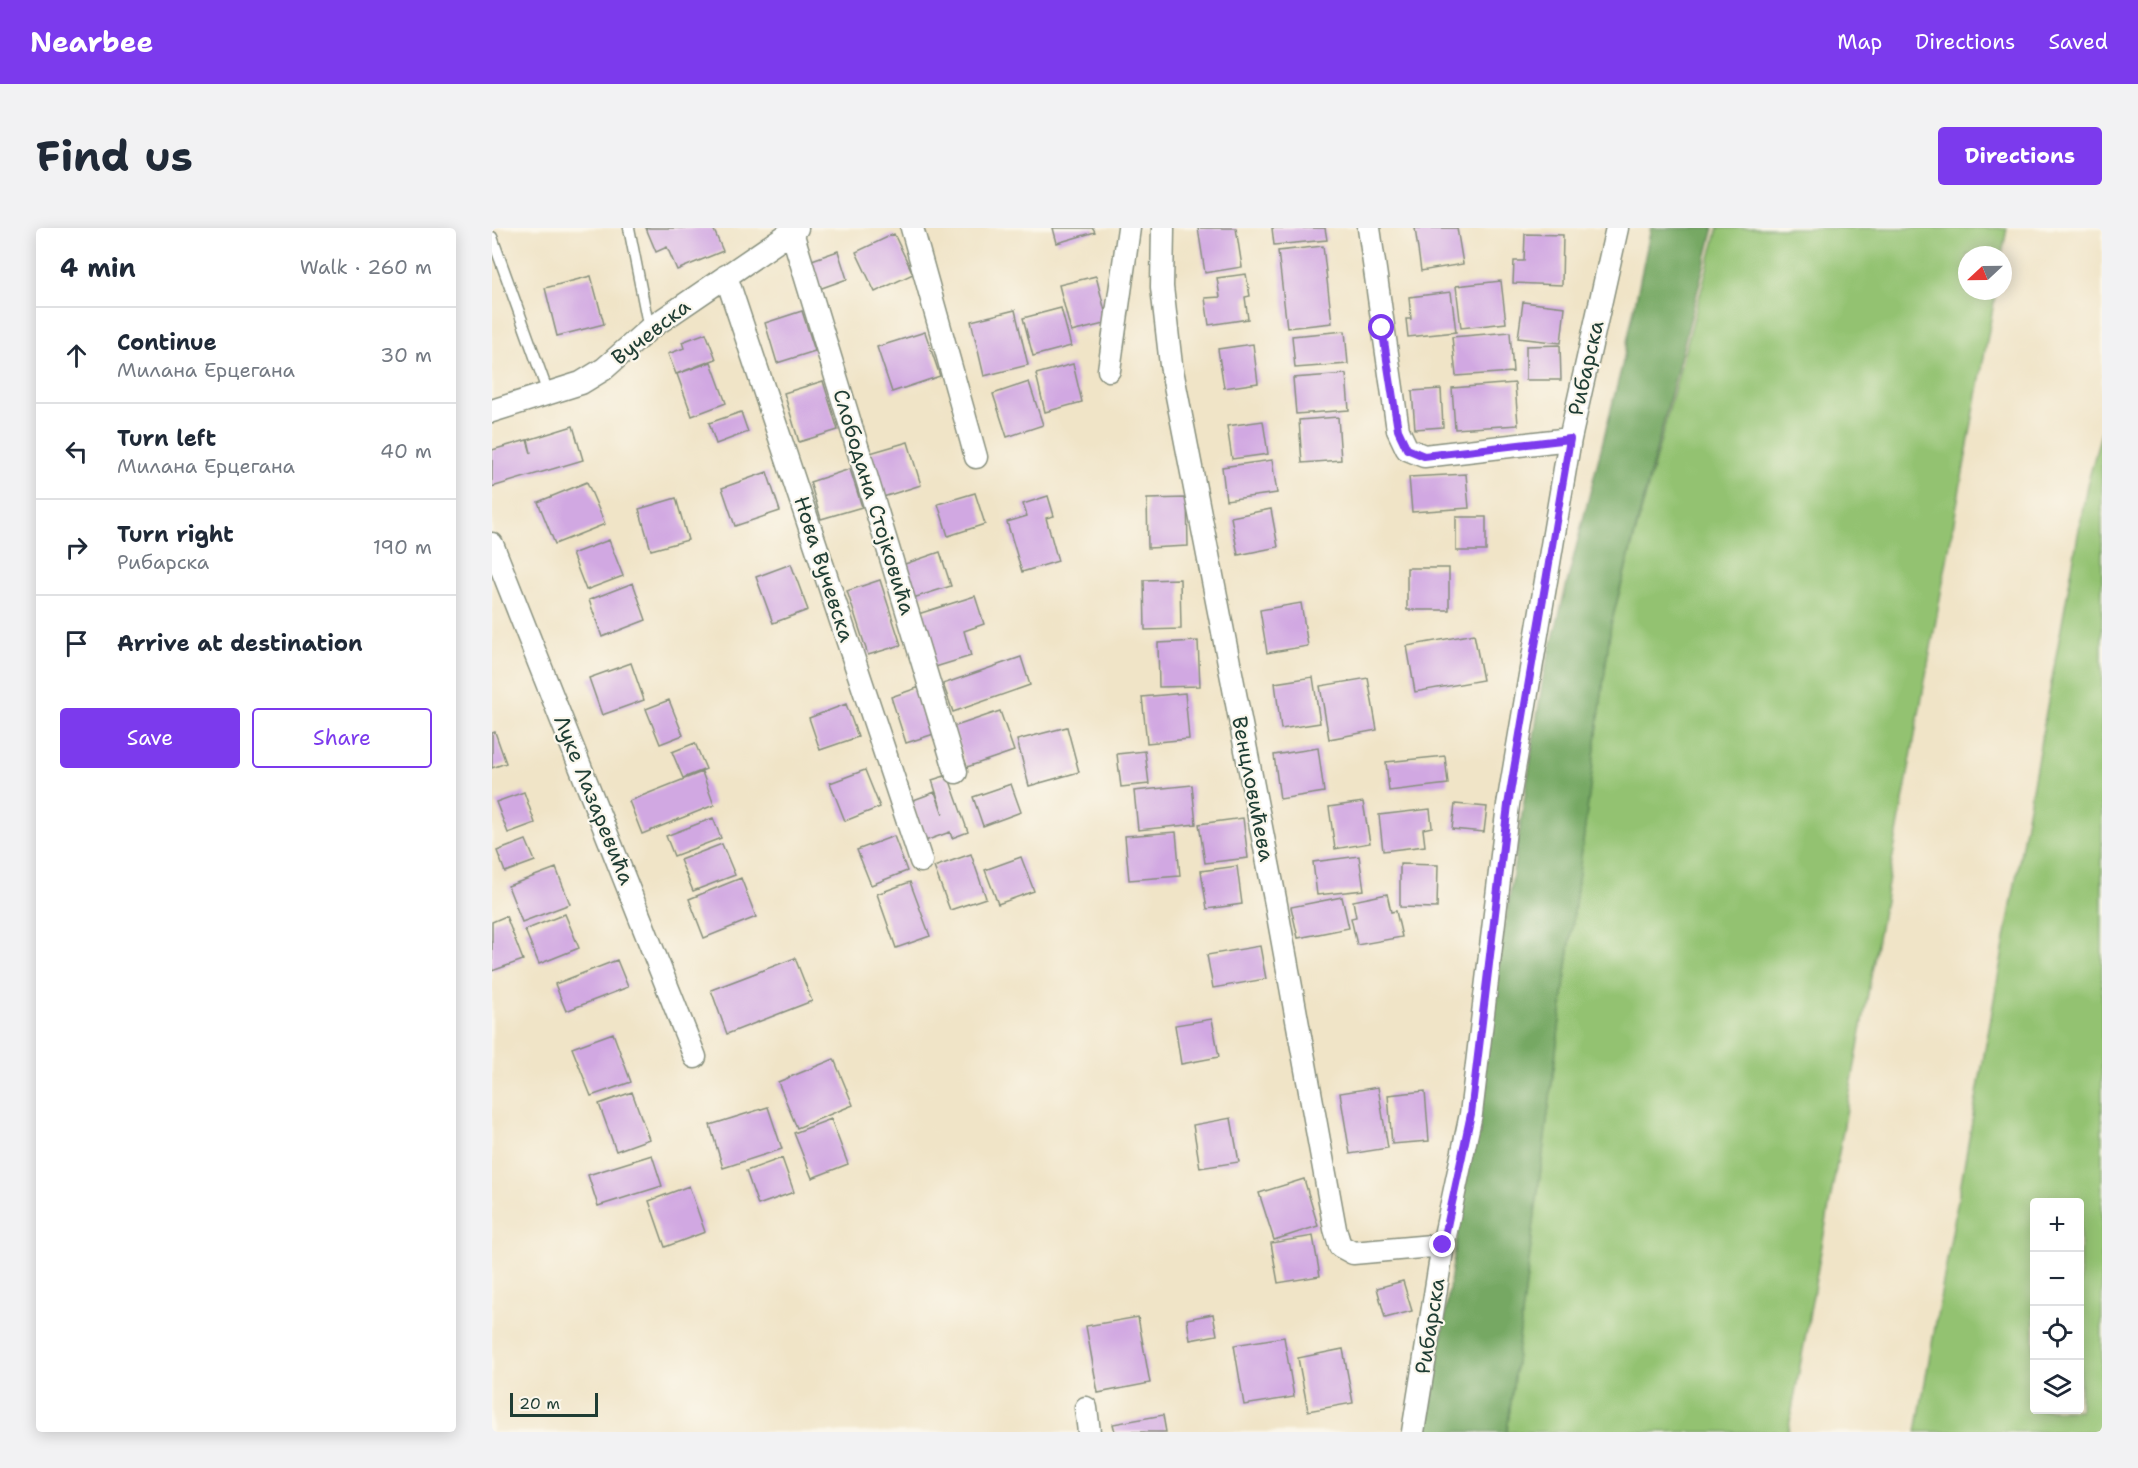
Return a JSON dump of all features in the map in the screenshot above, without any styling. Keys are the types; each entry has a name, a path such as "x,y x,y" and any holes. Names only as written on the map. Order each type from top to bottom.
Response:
{"street":[{"path":"912,228 976,457"},
{"path":"1109,370 1129,228"},
{"name":"Венцловићева","path":"1163,228 1162,287 1171,365 1340,1246 1353,1252 1443,1245"},
{"path":"1369,228 1398,430 1407,449 1424,456 1570,439"},
{"name":"Рибарска","path":"1413,1432 1443,1245 1471,1114 1508,805 1570,439 1617,228"},
{"name":"Вучевска","path":"492,411 581,383 604,369 649,329 794,230"},
{"name":"Слободана Стојковића","path":"794,230 956,772"},
{"name":"Нова Вучевска","path":"726,276 921,861"},
{"name":"Луке Лазаревића","path":"492,543 695,1057"},
{"path":"1086,1408 1089,1432"}],"lane":[{"path":"629,228 649,329"},
{"path":"492,237 548,393"}],"green space":[{"path":"1651,228 1714,228 1611,624 1507,1432 1427,1432 1543,678 1622,366"},
{"path":"1718,228 2007,228 2004,246 1958,246 1958,300 1994,300 1788,1432 1507,1432 1611,624"},
{"path":"2102,430 2102,1432 1916,1432 2087,485"}],"building":[{"path":"646,228 713,228 723,251 677,270 667,247 656,252"},
{"path":"1053,228 1093,228 1095,232 1057,243"},
{"path":"1198,228 1236,228 1242,267 1205,273"},
{"path":"1272,228 1325,228 1327,240 1274,245"},
{"path":"1415,228 1457,228 1463,264 1421,271"},
{"path":"894,234 913,274 875,292 856,252"},
{"path":"1525,234 1563,235 1562,285 1513,283 1514,261 1524,261"},
{"path":"1323,246 1332,323 1287,328 1278,251"},
{"path":"838,251 847,279 819,289 809,261"},
{"path":"1246,274 1250,296 1245,297 1248,319 1209,325 1205,298 1220,297 1217,278"},
{"path":"591,276 604,324 557,336 545,288"},
{"path":"1096,276 1108,323 1071,332 1059,285"},
{"path":"1501,281 1506,323 1461,328 1456,286"},
{"path":"1451,292 1456,332 1408,337 1406,319 1411,319 1409,297"},
{"path":"1523,302 1565,307 1561,343 1518,338"},
{"path":"1061,308 1071,346 1033,356 1023,318"},
{"path":"1015,310 1028,365 984,376 971,321"},
{"path":"802,311 815,351 777,363 765,323"},
{"path":"1345,331 1348,364 1295,368 1292,336"},
{"path":"925,332 940,376 892,392 877,347"},
{"path":"1510,332 1513,372 1456,376 1452,337"},
{"path":"706,333 716,359 676,374 668,354 684,348 682,342"},
{"path":"1253,344 1258,383 1224,388 1218,349"},
{"path":"1560,345 1561,380 1526,380 1526,346"},
{"path":"711,362 726,403 692,416 677,374"},
{"path":"1073,364 1082,402 1045,412 1036,374"},
{"path":"1346,374 1349,410 1296,414 1293,378"},
{"path":"823,381 838,430 799,442 784,393"},
{"path":"1029,382 1043,425 1007,437 993,394"},
{"path":"1515,383 1518,425 1455,429 1452,388"},
{"path":"1441,389 1443,427 1415,429 1412,391"},
{"path":"741,412 748,432 716,444 709,423"},
{"path":"1338,417 1341,460 1302,463 1299,420"},
{"path":"1263,421 1268,454 1232,459 1227,426"},
{"path":"573,426 583,460 492,487 492,450 527,440 531,453 528,440"},
{"path":"908,442 921,485 883,497 870,453"},
{"path":"1272,460 1277,493 1226,500 1222,467"},
{"path":"850,469 862,507 821,519 810,482"},
{"path":"767,472 780,511 735,526 722,488"},
{"path":"1466,474 1469,508 1412,512 1409,477"},
{"path":"587,482 605,524 555,544 538,502"},
{"path":"975,493 985,524 948,536 938,504"},
{"path":"1048,496 1054,516 1046,518 1058,561 1022,572 1007,522 1027,516 1023,504"},
{"path":"676,498 688,540 651,550 639,509"},
{"path":"1187,498 1188,546 1148,548 1147,499"},
{"path":"1271,509 1278,547 1238,555 1231,517"},
{"path":"1456,517 1486,517 1486,551 1456,551"},
{"path":"609,540 623,576 586,590 572,554"},
{"path":"940,552 951,586 913,598 902,565"},
{"path":"791,564 808,610 773,623 756,577"},
{"path":"1407,568 1449,568 1449,610 1407,610"},
{"path":"1180,579 1181,629 1145,630 1144,580"},
{"path":"880,580 901,645 868,655 847,591"},
{"path":"633,583 646,620 602,637 589,600"},
{"path":"975,596 984,624 964,631 971,656 932,668 915,615"},
{"path":"1301,603 1308,646 1267,653 1260,610"},
{"path":"1474,634 1483,680 1415,692 1407,646"},
{"path":"1198,641 1200,686 1159,687 1158,643"},
{"path":"1021,657 1030,685 953,712 943,684"},
{"path":"631,663 644,700 602,715 589,678"},
{"path":"1313,677 1320,723 1281,729 1275,683"},
{"path":"1368,678 1377,730 1329,739 1320,686"},
{"path":"920,687 934,734 906,743 891,697"},
{"path":"1185,693 1189,739 1147,743 1142,697"},
{"path":"669,700 683,735 660,744 646,709"},
{"path":"846,704 858,737 820,750 809,718"},
{"path":"1000,711 1014,751 967,767 953,727"},
{"path":"1067,727 1079,772 1029,786 1017,740"},
{"path":"495,732 506,763 492,768 492,733"},
{"path":"695,743 706,769 683,778 672,752"},
{"path":"1318,748 1324,792 1280,799 1274,755"},
{"path":"1145,751 1149,784 1121,787 1117,754"},
{"path":"1445,756 1448,784 1389,791 1386,762"},
{"path":"865,770 880,807 845,821 830,783"},
{"path":"702,772 714,805 642,834 629,801"},
{"path":"948,775 968,832 952,838 950,832 925,841 911,801 935,792 943,814 932,780"},
{"path":"1011,784 1021,812 983,826 973,797"},
{"path":"1192,785 1196,824 1138,830 1134,791"},
{"path":"524,792 535,823 508,833 496,802"},
{"path":"1363,802 1370,843 1335,849 1329,807"},
{"path":"1455,804 1487,807 1484,832 1452,829"},
{"path":"1430,809 1432,827 1423,829 1425,846 1383,851 1379,815"},
{"path":"713,818 721,838 674,856 666,836"},
{"path":"1243,818 1248,858 1205,863 1199,824"},
{"path":"1176,832 1180,876 1129,880 1125,836"},
{"path":"894,836 907,871 871,885 857,850"},
{"path":"526,840 535,861 505,872 497,851"},
{"path":"722,844 735,875 693,891 680,860"},
{"path":"971,854 986,898 950,910 934,867"},
{"path":"1359,856 1364,890 1317,895 1313,862"},
{"path":"1021,857 1034,891 998,904 985,870"},
{"path":"1400,864 1438,865 1437,908 1400,907"},
{"path":"1237,866 1242,904 1207,909 1201,871"},
{"path":"556,868 570,904 522,922 508,886"},
{"path":"741,878 756,917 704,938 689,899"},
{"path":"910,882 930,936 896,948 877,894"},
{"path":"1387,894 1391,912 1396,911 1402,937 1357,945 1351,918 1356,917 1353,901"},
{"path":"1342,897 1349,928 1298,938 1291,907"},
{"path":"565,914 579,948 539,964 525,930"},
{"path":"506,916 523,960 492,971 492,922"},
{"path":"1260,946 1266,979 1213,988 1207,955"},
{"path":"795,958 812,1001 727,1034 711,990"},
{"path":"617,960 628,987 566,1011 555,984"},
{"path":"1212,1019 1219,1057 1181,1064 1175,1025"},
{"path":"613,1033 631,1082 591,1096 572,1048"},
{"path":"834,1059 853,1105 797,1128 778,1082"},
{"path":"1378,1087 1388,1148 1350,1154 1340,1093"},
{"path":"1425,1091 1429,1141 1392,1144 1388,1095"},
{"path":"632,1092 649,1139 616,1151 599,1104"},
{"path":"768,1107 782,1149 723,1168 710,1125"},
{"path":"1231,1118 1239,1162 1200,1168 1193,1125"},
{"path":"831,1119 848,1164 812,1178 794,1133"},
{"path":"652,1155 662,1186 598,1206 588,1175"},
{"path":"782,1158 794,1192 758,1205 746,1171"},
{"path":"1304,1179 1318,1226 1274,1240 1259,1193"},
{"path":"689,1186 705,1232 665,1247 649,1201"},
{"path":"1313,1236 1320,1276 1278,1283 1271,1243"},
{"path":"1403,1281 1412,1311 1385,1318 1377,1288"},
{"path":"1213,1314 1217,1335 1190,1340 1187,1319"},
{"path":"1138,1317 1150,1383 1098,1393 1086,1326"},
{"path":"1284,1337 1294,1397 1244,1405 1234,1345"},
{"path":"1343,1349 1353,1403 1308,1411 1298,1358"},
{"path":"1163,1415 1166,1432 1115,1432 1113,1424"}],"route":[{"path":"1382,328 1398,430 1407,449 1424,456 1570,439 1508,805 1471,1114 1443,1245"}]}
